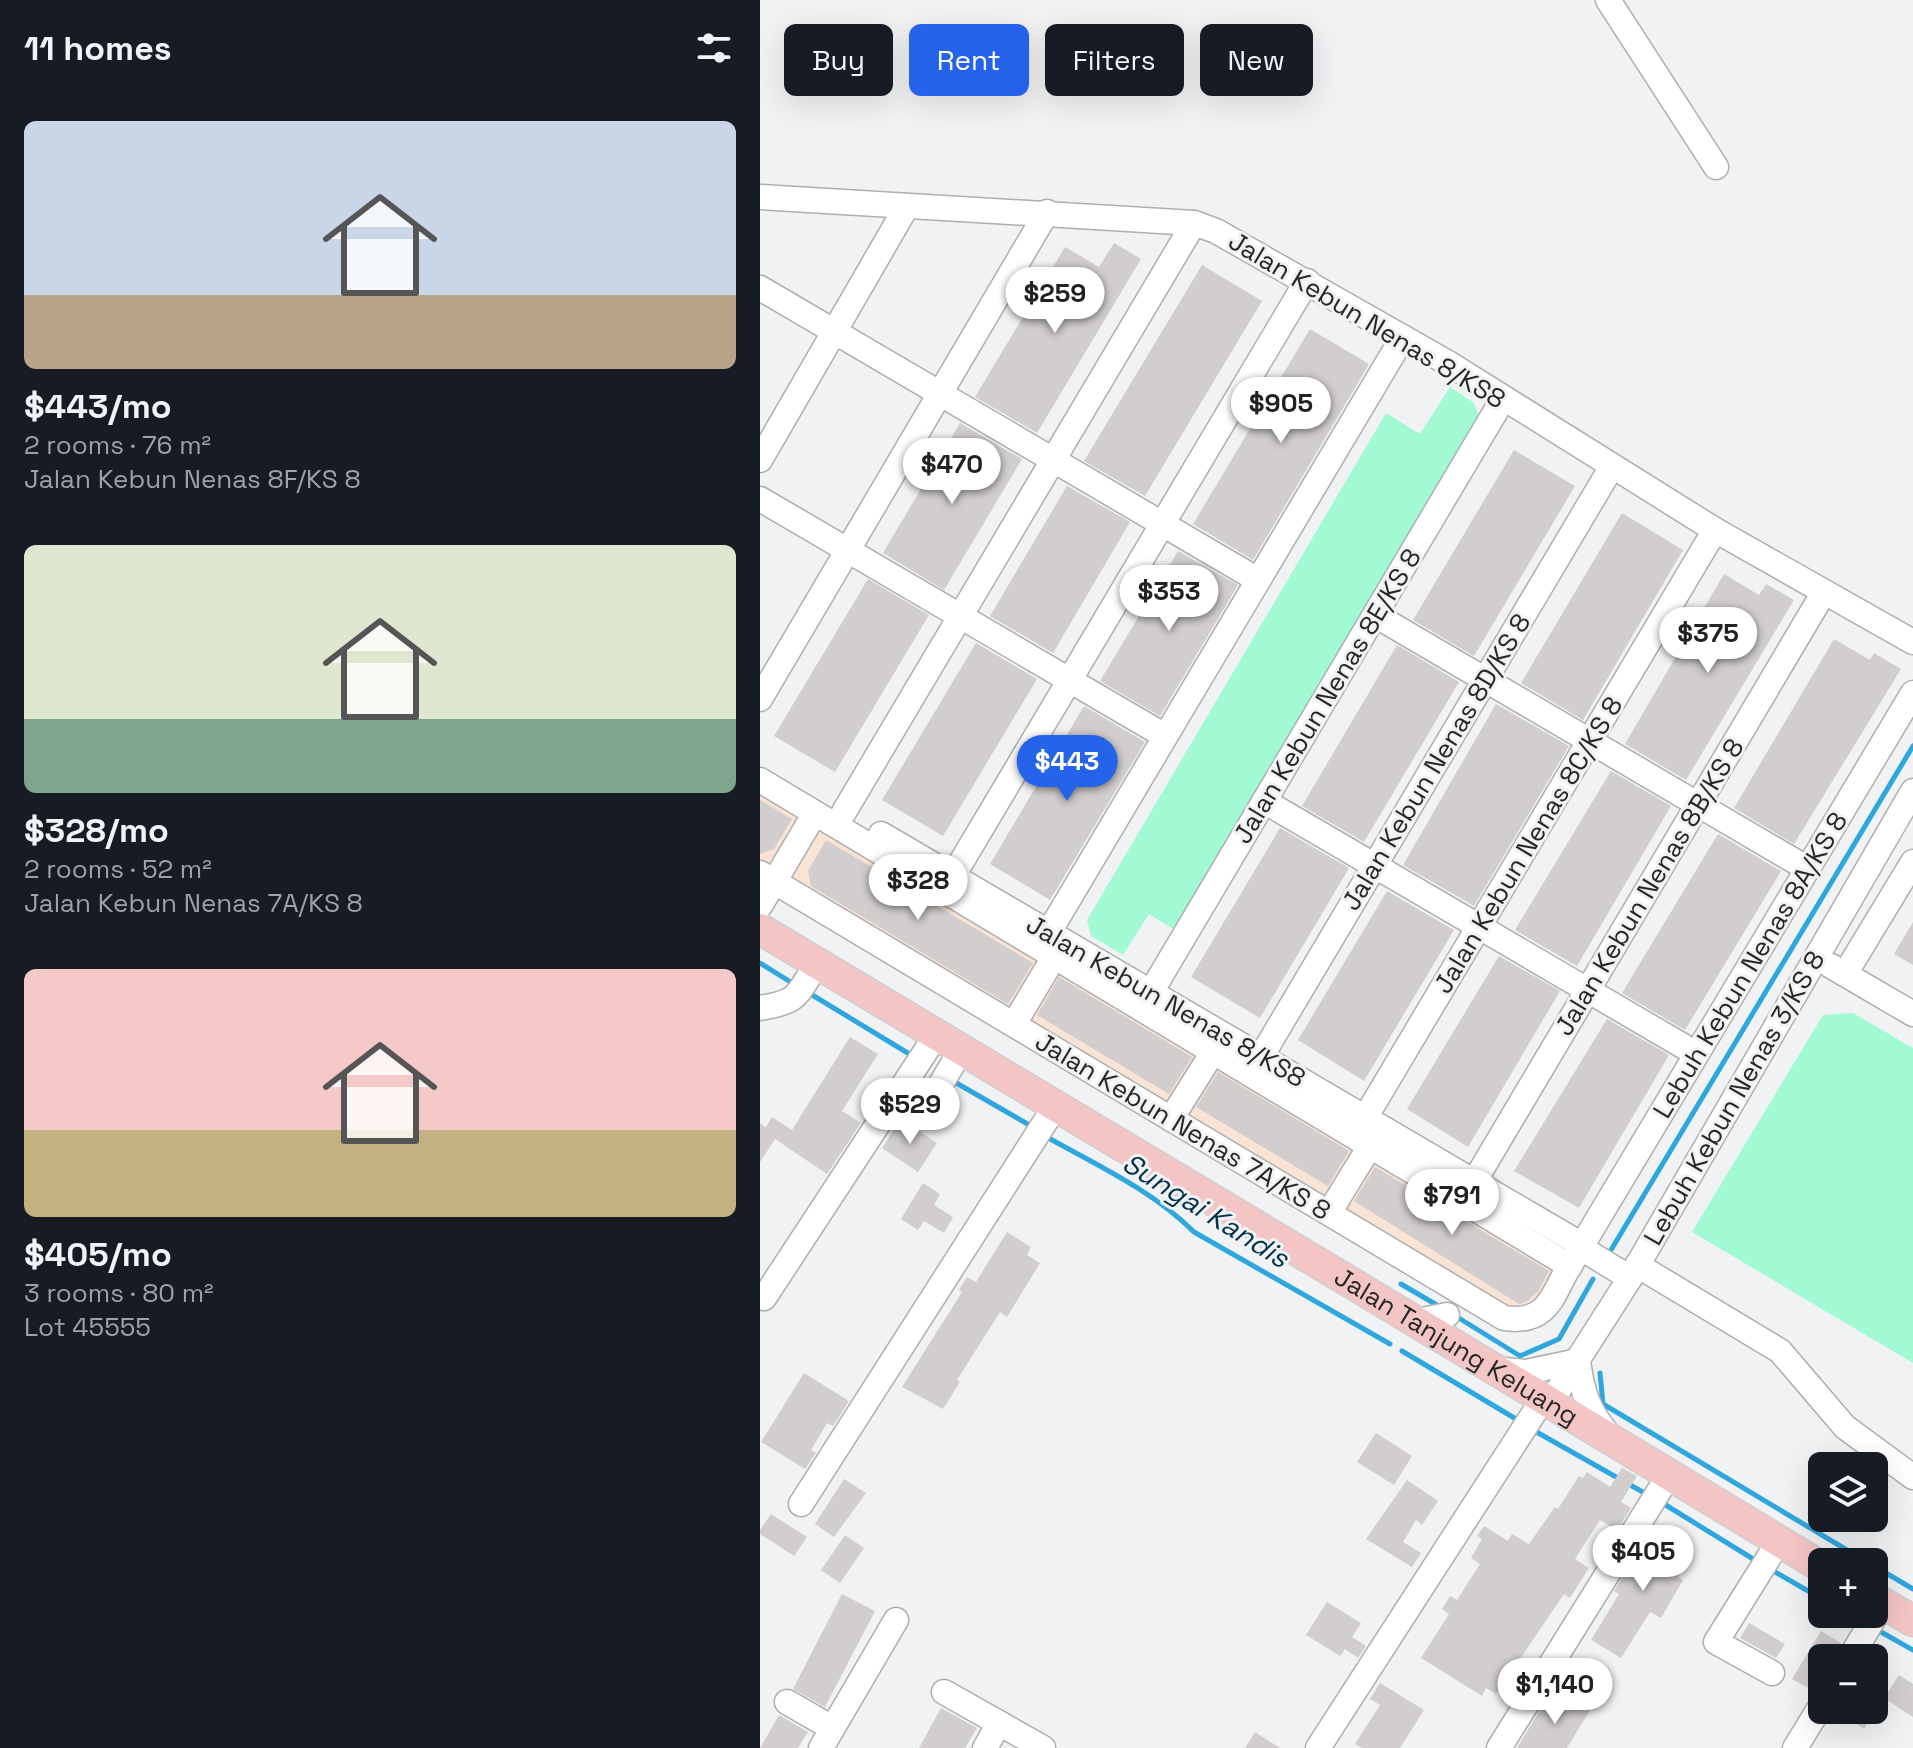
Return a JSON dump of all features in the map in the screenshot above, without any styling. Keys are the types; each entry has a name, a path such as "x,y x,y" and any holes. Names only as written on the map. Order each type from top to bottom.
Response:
{"main road":[{"name":"Jalan Tanjung Keluang","path":"760,929 806,980 950,1040 1669,1475 1768,1557 1808,1564"},
{"path":"1888,1608 1913,1621"}],"street":[{"path":"1608,0 1716,167"},
{"name":"Jalan Kebun Nenas 8/KS8","path":"761,198 1047,212 1194,223 1216,231 1403,337 1715,530 1913,642"},
{"path":"760,460 907,206"},
{"path":"760,699 1047,212"},
{"path":"844,812 1194,223"},
{"path":"953,876 1307,281"},
{"path":"760,288 1258,580"},
{"path":"1049,932 1403,337"},
{"name":"Jalan Kebun Nenas 8E/KS 8","path":"1151,992 1503,399"},
{"name":"Jalan Kebun Nenas 8D/KS 8","path":"1261,1057 1611,468"},
{"path":"760,499 1165,736"},
{"name":"Jalan Kebun Nenas 8C/KS 8","path":"1365,1118 1715,530"},
{"name":"Jalan Kebun Nenas 8B/KS 8","path":"1474,1182 1824,592"},
{"path":"1375,615 1808,869"},
{"name":"Lebuh Kebun Nenas 8A/KS 8","path":"1579,1248 1913,693"},
{"name":"Jalan Kebun Nenas 8/KS8","path":"760,763 1474,1182 1579,1248 1634,1271 1780,1351 1845,1427 1913,1477"},
{"path":"760,780 1370,1146 1579,1248"},
{"name":"Lebuh Kebun Nenas 3/KS 8","path":"1318,1748 1547,1401 1578,1361 1634,1271 1913,791"},
{"path":"1264,801 1695,1053"},
{"path":"760,906 767,878 815,813"},
{"path":"1845,974 1913,862"},
{"name":"Jalan Kebun Nenas 7A/KS 8","path":"767,878 1504,1318 1536,1317 1547,1307 1579,1248"},
{"path":"1014,1024 1054,957"},
{"path":"1815,957 1911,1008"},
{"path":"760,1008 785,1004 806,980"},
{"path":"923,1114 950,1040"},
{"path":"764,1298 950,1040"},
{"path":"1171,1119 1213,1052"},
{"path":"801,1504 1056,1105"},
{"path":"1329,1213 1370,1146"},
{"path":"1412,1322 1447,1315"},
{"path":"1493,1368 1526,1372 1578,1361 1586,1403 1593,1417 1616,1443"},
{"path":"1499,1748 1669,1475"},
{"path":"1768,1557 1716,1642 1772,1673"},
{"path":"787,1702 827,1738 896,1620"},
{"path":"944,1692 1043,1748"},
{"path":"985,1748 999,1723"},
{"path":"1795,1748 1810,1724"}],"shaded area":[{"path":"760,785 1562,1267 1542,1305 1505,1312 760,866"}],"green space":[{"path":"1450,387 1474,403 1480,419 1178,932 1149,914 1123,955 1091,936 1087,920 1386,413 1420,434"},
{"path":"1853,1013 1913,1048 1913,1363 1692,1232 1823,1015"}],"building":[{"path":"1114,243 1141,259 1037,433 975,397 1065,247 1099,267"},
{"path":"1202,265 1262,301 1145,496 1084,461"},
{"path":"1310,329 1369,364 1253,560 1193,524"},
{"path":"960,423 1022,459 944,590 883,553"},
{"path":"1514,450 1575,486 1474,656 1413,620"},
{"path":"1067,486 1130,522 1053,653 990,616"},
{"path":"1622,513 1683,550 1583,720 1521,683"},
{"path":"1178,551 1238,585 1160,716 1100,681"},
{"path":"1724,574 1759,595 1766,584 1794,600 1686,780 1625,744"},
{"path":"868,579 929,615 835,772 774,736"},
{"path":"1834,639 1870,660 1874,653 1901,669 1794,844 1734,808"},
{"path":"976,643 1037,679 943,836 882,800"},
{"path":"1397,645 1459,682 1364,842 1302,806"},
{"path":"1496,704 1569,746 1474,906 1403,865"},
{"path":"1084,706 1145,742 1050,900 990,864"},
{"path":"1611,771 1671,806 1577,966 1515,930"},
{"path":"760,800 792,819 774,849 760,854"},
{"path":"1280,828 1349,868 1260,1018 1191,977"},
{"path":"1718,834 1781,871 1685,1030 1622,993"},
{"path":"826,840 1033,963 1008,1004 811,886 808,871"},
{"path":"1387,891 1454,930 1364,1081 1298,1040"},
{"path":"1913,922 1913,965 1894,954"},
{"path":"1499,956 1560,991 1468,1147 1407,1109"},
{"path":"1059,977 1192,1057 1169,1094 1037,1015"},
{"path":"1607,1019 1669,1055 1579,1208 1514,1171"},
{"path":"850,1037 878,1054 842,1111 861,1123 827,1174 775,1139 760,1162 760,1123 766,1127 772,1117 792,1130"},
{"path":"1218,1072 1349,1151 1328,1186 1196,1107"},
{"path":"901,1119 937,1143 918,1172 882,1148"},
{"path":"1375,1167 1549,1271 1539,1290 1528,1301 1519,1304 1354,1201"},
{"path":"923,1183 940,1194 934,1205 953,1217 944,1233 924,1221 918,1230 901,1219"},
{"path":"1007,1232 1031,1247 1027,1255 1040,1263 1007,1317 1000,1312 957,1380 960,1382 943,1409 902,1387 962,1292 959,1290 967,1277 976,1282"},
{"path":"804,1373 849,1401 833,1426 827,1423 811,1450 816,1453 805,1469 761,1442"},
{"path":"1376,1433 1412,1456 1394,1485 1357,1462"},
{"path":"1622,1468 1637,1476 1621,1502 1631,1508 1617,1530 1600,1520 1575,1559 1589,1568 1570,1598 1564,1594 1496,1694 1486,1688 1482,1696 1421,1658 1449,1614 1442,1609 1450,1596 1457,1600 1480,1564 1471,1558 1482,1539 1477,1536 1484,1526 1508,1541 1512,1534 1529,1544 1555,1507 1558,1509 1579,1476 1583,1478 1587,1472 1610,1487"},
{"path":"844,1479 866,1493 834,1537 815,1524"},
{"path":"1407,1480 1438,1501 1422,1525 1416,1520 1403,1542 1421,1553 1412,1567 1366,1539"},
{"path":"771,1514 807,1537 794,1556 760,1534"},
{"path":"1658,1530 1693,1550 1678,1577 1683,1580 1661,1618 1650,1612 1621,1658 1591,1640 1619,1594 1614,1591 1634,1559 1640,1562"},
{"path":"845,1535 864,1548 840,1583 821,1570"},
{"path":"842,1594 875,1611 825,1707 793,1689"},
{"path":"1327,1602 1361,1623 1352,1637 1366,1646 1358,1658 1345,1649 1340,1656 1306,1635"},
{"path":"1749,1623 1785,1644 1776,1658 1740,1638"},
{"path":"1821,1631 1841,1643 1841,1644 1813,1644"},
{"path":"1808,1653 1808,1688 1792,1679"},
{"path":"1899,1675 1913,1684 1913,1717 1888,1701 1888,1692"},
{"path":"1380,1683 1424,1710 1400,1748 1362,1748 1355,1744 1380,1705 1370,1699"},
{"path":"1570,1698 1590,1710 1567,1748 1517,1748 1546,1700 1563,1710"},
{"path":"941,1708 977,1728 965,1748 919,1748"},
{"path":"779,1715 808,1732 798,1748 760,1748"},
{"path":"1255,1732 1280,1748 1245,1748"}],"waterway":[{"path":"1611,1250 1913,746"},
{"name":"Sungai Kandis","path":"760,963 797,986"},
{"name":"Sungai Kandis","path":"809,993 911,1055"},
{"name":"Sungai Kandis","path":"953,1081 1031,1126"},
{"name":"Sungai Kandis","path":"1043,1135 1141,1190 1194,1232 1390,1344"},
{"path":"1454,1315 1520,1356 1559,1339 1593,1279"},
{"path":"1401,1284 1442,1308"},
{"name":"Sungai Kandis","path":"1402,1351 1516,1419"},
{"path":"1600,1373 1603,1404 1844,1548"},
{"name":"Sungai Kandis","path":"1533,1430 1648,1495"},
{"name":"Sungai Kandis","path":"1664,1504 1758,1562"},
{"name":"Sungai Kandis","path":"1770,1569 1808,1591"},
{"path":"1888,1574 1913,1589"},
{"name":"Sungai Kandis","path":"1874,1628 1913,1650"}]}
